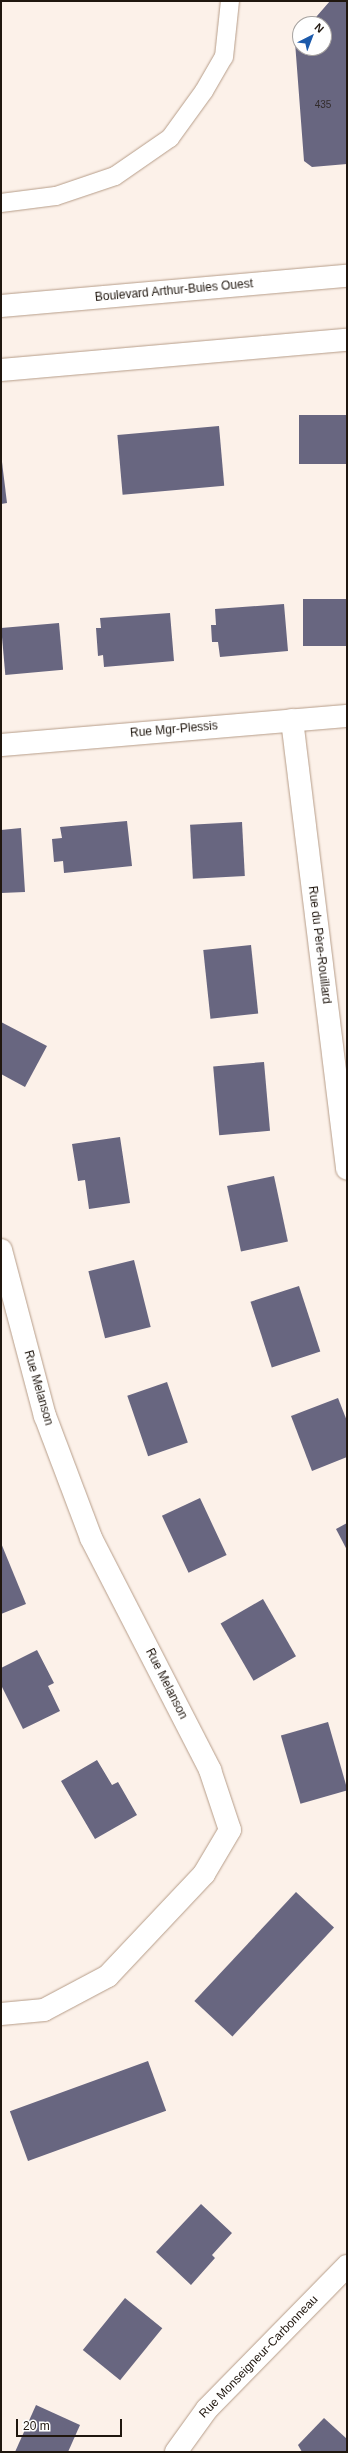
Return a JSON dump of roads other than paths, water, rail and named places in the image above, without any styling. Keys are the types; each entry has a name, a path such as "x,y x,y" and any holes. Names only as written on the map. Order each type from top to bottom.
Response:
{"street":[{"name":"Boulevard Arthur-Buies Ouest","path":"1,306 347,276"},
{"path":"1,370 347,340"},
{"name":"Rue Mgr-Plessis","path":"1,745 347,716"},
{"name":"Rue du Père-Rouillard","path":"292,720 347,1169"},
{"name":"Rue Melanson","path":"1,1250 45,1416 91,1538 210,1770 230,1830 204,1874 108,1976 44,2010 1,2014"},
{"name":"Rue Monseigneur-Carbonneau","path":"176,2452 207,2409 347,2266"}],"lane":[{"path":"1,202 56,196 115,176 170,138 204,91 224,57 230,1"}]}
